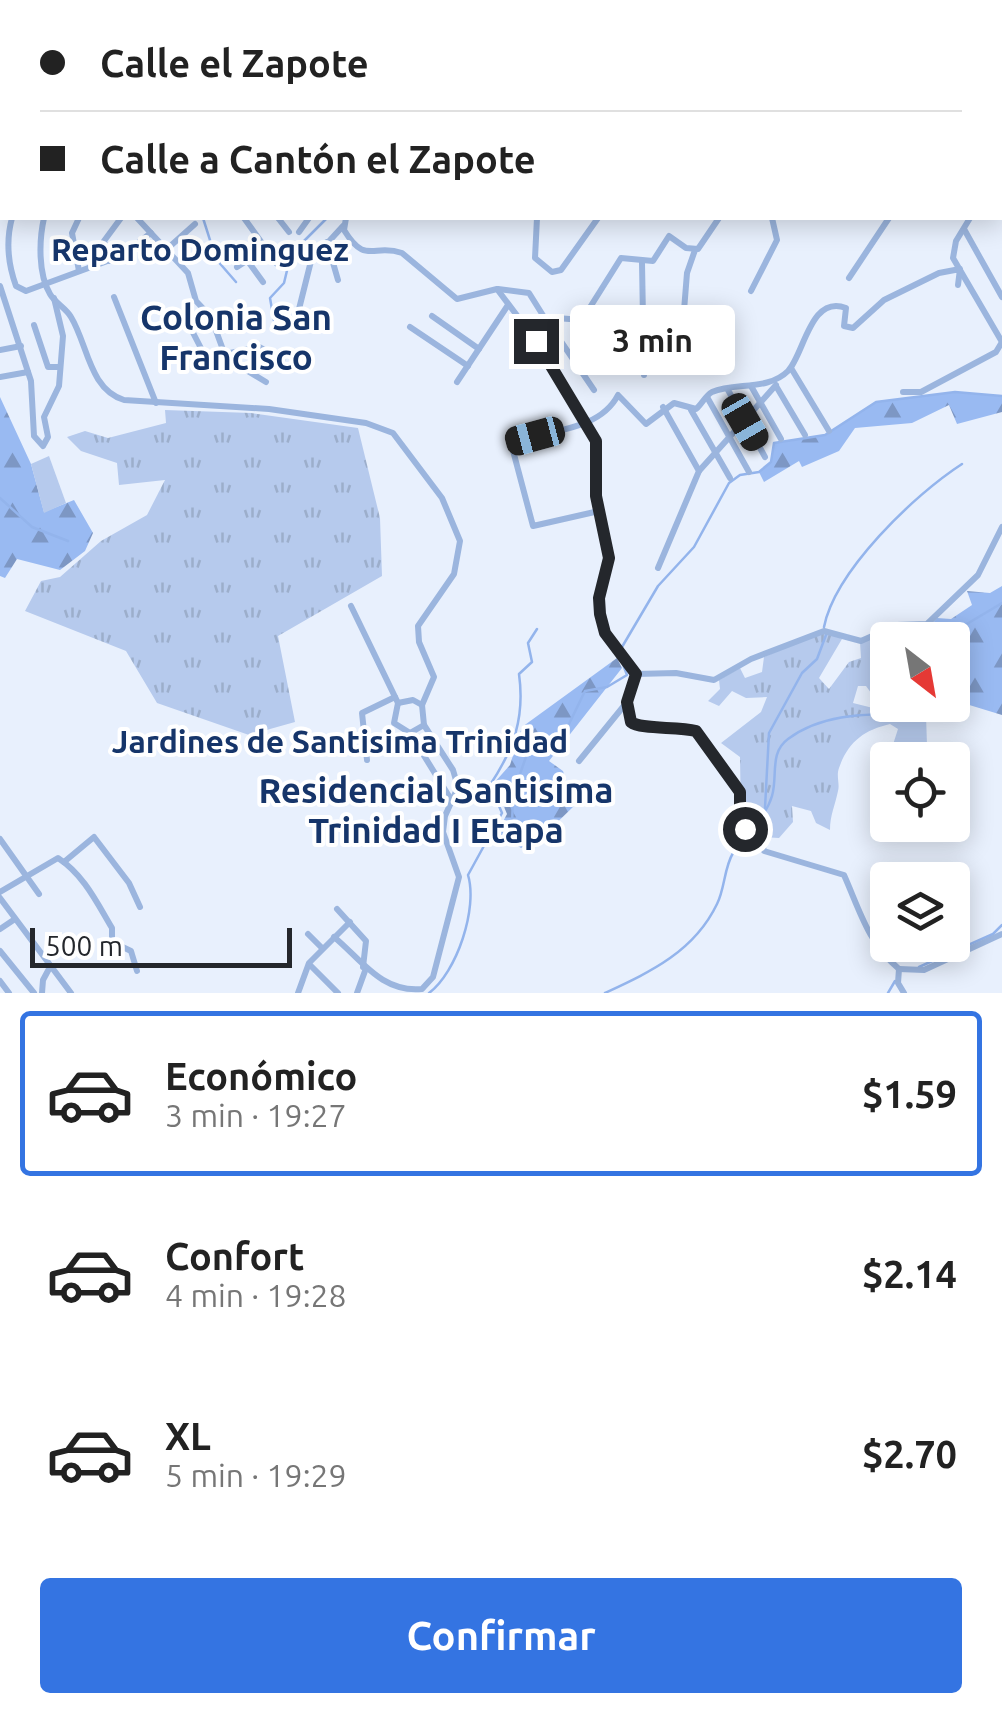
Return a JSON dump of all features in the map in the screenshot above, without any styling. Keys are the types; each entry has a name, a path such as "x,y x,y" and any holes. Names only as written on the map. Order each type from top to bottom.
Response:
{"street":[{"path":"12,220 8,250 16,286 26,290 109,261 136,248 151,233"},
{"path":"0,286 29,372 32,431 44,446 48,437 44,417 59,386 63,336 40,249 44,220"},
{"path":"78,220 72,233 79,272"},
{"path":"109,261 104,241 120,220"},
{"path":"139,220 188,273 196,301 215,329 225,357 266,382"},
{"path":"245,220 277,264"},
{"path":"280,220 289,232"},
{"path":"300,232 308,220"},
{"path":"537,220 535,258 552,272 561,270 597,220"},
{"path":"684,323 687,273 695,250 718,220"},
{"path":"751,291 777,240 772,220"},
{"path":"849,278 889,220"},
{"path":"904,392 921,392 996,352 1002,342 952,254 969,220"},
{"path":"298,313 311,261 345,222 356,247 368,254 402,253 457,299 497,289 525,290 594,390"},
{"path":"167,250 194,224"},
{"path":"964,228 1002,297"},
{"path":"642,263 658,257 669,236 695,250"},
{"path":"327,241 338,280"},
{"path":"237,267 266,248"},
{"path":"544,317 582,320 621,258 632,256 642,263"},
{"path":"248,260 263,282"},
{"path":"642,263 644,374"},
{"path":"958,285 960,269"},
{"path":"658,568 698,471 791,368 807,328 831,308 846,308 844,326 854,328 884,300 939,273 960,269"},
{"path":"497,289 546,354 586,422 598,451 599,511 609,558 599,598 600,614 605,633 636,674"},
{"path":"54,298 74,323 105,390 124,400 312,414 366,423 396,436 442,498 460,541 454,574 418,626 419,642 434,677 422,705 424,724 455,774 458,787 443,832 459,877 430,983 414,990 364,970 334,937"},
{"path":"114,298 156,403"},
{"path":"457,382 508,305"},
{"path":"432,316 480,348"},
{"path":"187,321 204,356 225,357 258,347 283,360"},
{"path":"215,329 243,322"},
{"path":"34,324 48,367 60,367"},
{"path":"410,328 468,366"},
{"path":"0,350 21,346"},
{"path":"791,368 828,431"},
{"path":"0,377 29,372"},
{"path":"691,410 706,396 774,383"},
{"path":"774,383 805,435"},
{"path":"750,386 781,438"},
{"path":"728,390 765,457"},
{"path":"599,511 533,526 511,447 515,441 586,422 608,412 618,396 646,424 674,403 691,410 730,478"},
{"path":"706,396 749,472"},
{"path":"664,408 698,471"},
{"path":"636,674 676,673 714,680 751,659 824,630 861,642 897,625 927,624 978,575 1002,527"},
{"path":"350,606 397,700 394,723 410,733 452,801"},
{"path":"579,762 627,702 636,674"},
{"path":"367,760 362,713 397,700 413,700 422,705"},
{"path":"627,702 636,727 666,725 697,732 740,792 741,825 759,832 764,851 844,875 878,950 900,969 924,970 1002,934"},
{"path":"410,733 424,724"},
{"path":"64,862 94,837 129,883 140,907"},
{"path":"0,839 38,894"},
{"path":"71,993 0,895 53,858 64,862 91,888 100,916 112,928 112,942 131,952 136,971"},
{"path":"337,908 366,941 357,993"},
{"path":"0,929 15,919"},
{"path":"298,993 309,965 350,922"},
{"path":"308,934 322,948"},
{"path":"0,950 38,992 50,967"},
{"path":"309,965 338,993"},
{"path":"900,969 898,982 904,993"}],"green space":[{"path":"955,392 1002,396 1002,412 957,424 949,405 912,423 855,428 839,451 802,467 799,461 764,482 759,472 771,462 774,443 825,435 876,402"},
{"path":"0,397 31,464 44,512 74,500 93,533 85,551 60,570 17,559 5,578 0,576"},
{"path":"165,410 251,413 358,428 380,518 382,576 278,636 295,722 249,735 157,703 126,651 25,611 41,581 60,577 101,541 147,515 165,480 119,485 117,463 81,451 67,437 85,431 108,438 166,423"},
{"path":"49,456 66,503 44,513 31,464"},
{"path":"1002,586 1002,715 970,705 970,622 934,622 937,618 951,619 972,605 967,591 990,593"},
{"path":"825,631 842,639 819,678 829,689 849,662 861,658 860,642 870,639 870,692 866,686 858,686 853,703 870,707 870,722 926,722 927,742 894,742 898,729 890,724 872,730 852,744 838,771 830,830 816,823 811,811 792,806 793,822 779,838 762,837 762,827 741,820 740,757 721,743 761,712 767,697 746,698 732,691 719,706 708,701 720,689 719,680 740,668 745,678 762,672 764,657"},
{"path":"617,658 622,668 549,761 563,771 574,806 541,838 521,848 497,833 507,814 494,783 510,765 522,727"}],"waterway":[{"path":"204,220 216,259 236,282"},
{"path":"274,321 270,298 284,283 291,254 325,220"},
{"path":"622,647 658,586 694,547 729,483 740,475 759,472 771,462 774,443 825,435 876,402 955,392 1002,396"},
{"path":"824,627 843,582 879,536 962,464"},
{"path":"0,498 32,527 68,541"},
{"path":"970,622 1002,603"},
{"path":"429,993 448,970 463,938 470,904 468,875 502,813 490,785 516,732 519,674 532,662 528,643 537,629"},
{"path":"765,808 769,733 802,673 817,659 826,635"},
{"path":"488,840 512,826 513,794 527,754 568,726 585,691 607,687 627,675 621,659"},
{"path":"605,993 669,959 707,921 720,898 733,853 769,804 776,758 782,745 814,725 870,715"},
{"path":"919,967 993,934 1002,925"},
{"path":"888,993 895,981"}],"district":[{"name":"Reparto Dominguez","path":"200,249"},
{"name":"Colonia San Francisco","path":"236,337"},
{"name":"Jardines de Santisima Trinidad","path":"340,741"},
{"name":"Residencial Santisima Trinidad I Etapa","path":"436,810"}],"route":[{"path":"536,341 552,362 596,444 596,496 609,554 599,598 600,614 605,633 636,674 627,702 631,722 639,728 666,725 696,731 740,792 740,824 745,829"}]}
